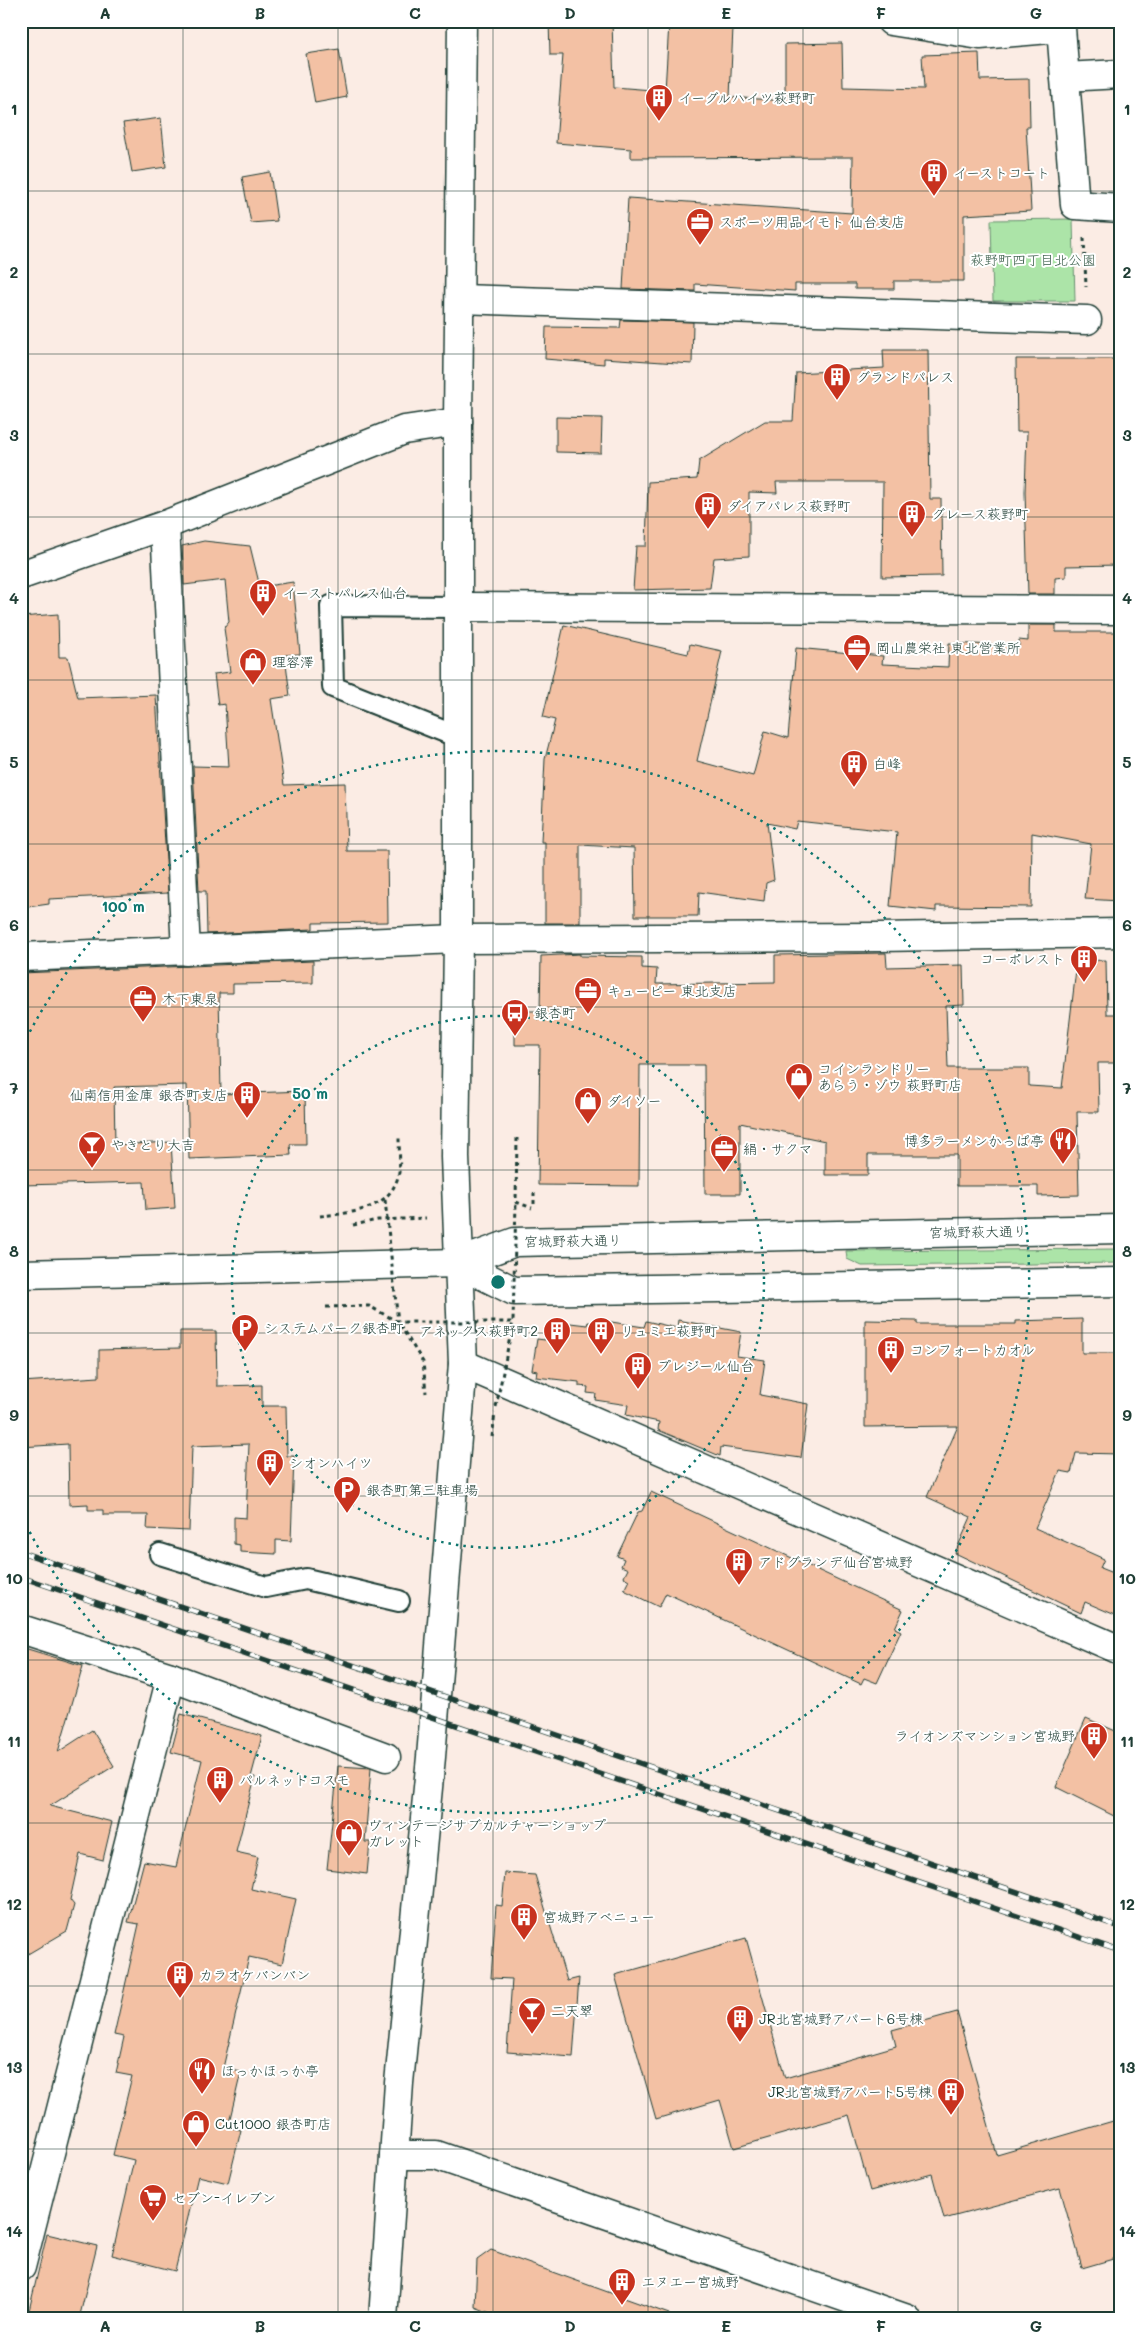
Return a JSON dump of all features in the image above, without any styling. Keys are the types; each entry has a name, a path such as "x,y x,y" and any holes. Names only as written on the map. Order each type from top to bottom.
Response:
{"street":[{"path":"383,2319 394,2154 431,1748 463,1364 455,1157 458,939 458,422 462,21"},
{"path":"891,21 980,35 1061,28 1075,205 1120,208"},
{"path":"1065,78 1120,74"},
{"path":"460,299 1087,320"},
{"path":"21,575 165,525 404,430 458,422"},
{"path":"165,525 186,951"},
{"path":"458,607 1120,610"},
{"path":"21,957 458,939 880,937 1120,933"},
{"name":"宮城野萩大通り","path":"458,1264 515,1242 1120,1229"},
{"path":"21,1274 458,1264 514,1291 1120,1282"},
{"path":"463,1364 1120,1650"},
{"path":"21,1629 171,1677 386,1757"},
{"path":"21,2267 171,1677"},
{"path":"394,2154 436,2155 907,2319"}],"lane":[{"path":"458,607 331,606 333,687 458,737"},
{"path":"160,1554 266,1587 306,1579 399,1601"}],"path":[{"path":"1083,206 1087,320"},
{"path":"399,1138 398,1177 385,1200 398,1322 423,1362 427,1398"},
{"path":"496,1407 513,1322 517,1138"},
{"path":"534,1193 534,1204"},
{"path":"320,1216 356,1212 385,1200"},
{"path":"326,1308 369,1306 398,1322 513,1322"}],"green space":[{"name":"萩野町四丁目北公園","path":"1073,219 1075,301 993,301 991,220"},
{"path":"1120,1249 1120,1263 862,1266 847,1259 846,1251"}],"building":[{"path":"549,21 612,21 614,87 665,91 669,23 733,27 730,97 785,101 785,44 842,43 843,87 924,89 922,55 979,53 980,80 1029,79 1030,127 1026,127 1031,211 964,215 964,281 894,281 894,289 855,289 855,284 795,284 795,291 695,284 695,291 623,289 628,198 852,213 853,157 631,158 631,149 556,143 563,55 550,55"},
{"path":"339,49 347,97 315,103 306,54"},
{"path":"161,118 166,167 132,172 123,123"},
{"path":"270,172 277,221 251,223 242,177"},
{"path":"621,320 693,322 692,364 604,358 604,364 545,359 546,327 620,328"},
{"path":"883,350 928,350 930,499 941,499 942,576 882,577 883,482 776,482 777,493 749,492 749,556 714,558 710,588 633,590 636,546 646,546 648,482 697,479 699,461 765,421 793,421 796,373 884,368"},
{"path":"1016,359 1120,359 1120,565 1066,566 1066,577 1055,578 1055,594 1028,594 1025,492 1027,432 1017,432"},
{"path":"556,417 602,418 601,453 556,452"},
{"path":"204,541 250,546 260,587 293,582 300,654 285,655 290,696 271,699 284,785 345,783 347,851 387,851 388,922 313,923 313,929 207,934 206,891 199,891 193,766 229,767 225,704 218,705 214,674 230,672 224,628 229,622 225,580 184,585 182,546"},
{"path":"58,614 59,657 68,657 78,698 156,695 168,893 49,899 49,904 21,908 21,617"},
{"path":"564,625 688,654 690,644 722,651 697,761 753,776 765,731 788,738 796,648 883,656 882,664 948,667 949,643 1019,646 1019,640 1028,641 1028,625 1056,625 1056,632 1120,632 1120,901 1085,899 1091,844 1032,833 1031,907 936,906 936,911 890,906 897,832 797,821 795,829 767,823 774,880 766,883 764,901 699,892 698,916 635,916 634,848 580,845 580,923 545,923 545,842 541,842 545,759 555,720 543,717"},
{"path":"886,953 887,967 963,965 964,1005 946,1006 948,1068 1029,1068 1029,1086 1062,1088 1077,961 1106,960 1107,1014 1120,1014 1120,1063 1098,1063 1099,1112 1077,1112 1079,1195 1038,1196 1038,1186 957,1186 957,1155 868,1155 868,1175 825,1175 825,1141 740,1123 740,1194 705,1194 704,1065 640,1065 639,1186 538,1185 540,1045 515,1045 515,1011 540,1011 541,956 580,954 580,956 642,957 642,968 657,969 656,984 775,982 775,955"},
{"path":"313,961 313,983 233,984 233,993 219,993 221,1094 305,1091 306,1144 290,1144 291,1155 189,1159 187,1085 114,1087 115,1145 171,1142 175,1208 146,1210 144,1182 21,1185 21,973"},
{"path":"1082,1319 1082,1353 1120,1353 1120,1454 1076,1453 1071,1473 1060,1471 1035,1528 1104,1559 1100,1568 1120,1576 1120,1617 1085,1602 1081,1613 955,1553 971,1517 927,1497 958,1426 865,1427 865,1320 917,1321 917,1324 1016,1324 1016,1321"},
{"path":"678,1320 741,1332 737,1356 765,1360 760,1395 808,1404 801,1458 721,1447 720,1456 658,1430 659,1422 626,1415 628,1405 595,1400 596,1394 587,1393 588,1387 579,1386 579,1382 536,1377 537,1371 532,1370 537,1339 545,1340 547,1324 561,1326 562,1322 587,1325 588,1322 605,1324 605,1321 644,1327 646,1321 677,1328"},
{"path":"180,1331 216,1331 217,1386 262,1385 262,1406 286,1406 287,1456 294,1456 291,1541 276,1540 276,1554 240,1552 240,1545 234,1544 234,1517 246,1518 249,1444 192,1446 189,1531 147,1529 148,1515 103,1515 103,1510 88,1510 88,1504 69,1505 68,1444 21,1447 21,1382 99,1377 99,1350 180,1348"},
{"name":"アドグランデ仙台宮城野","path":"651,1492 903,1610 895,1628 901,1631 877,1683 864,1678 861,1684 666,1593 659,1607 624,1590 629,1580 624,1577 628,1569 621,1566 624,1559 617,1556 638,1512 642,1511"},
{"path":"21,1647 83,1666 58,1752 92,1730 114,1766 50,1806 112,1822 103,1860 80,1854 70,1900 74,1905 67,1931 21,1958"},
{"path":"181,1714 262,1736 251,1777 255,1777 236,1852 258,1857 251,1889 296,1899 282,1964 249,1957 223,2068 241,2072 228,2127 241,2130 228,2183 198,2176 175,2271 112,2255 134,2160 113,2155 132,2076 116,2073 124,2037 114,2035 139,1924 128,1922 144,1861 176,1867 202,1760 171,1752"},
{"name":"ライオンズマンション宮城野","path":"1086,1718 1120,1733 1120,1819 1056,1787"},
{"path":"338,1766 371,1768 365,1842 370,1842 367,1874 327,1869"},
{"name":"宮城野アベニュー","path":"505,1873 535,1875 567,1981 579,1978 573,2057 507,2052 512,1979 491,1978 496,1905 502,1906"},
{"path":"746,1938 785,2078 896,2046 892,2030 957,2012 997,2155 1120,2119 1120,2257 1082,2268 1060,2188 944,2219 932,2174 870,2191 849,2115 734,2148 720,2100 656,2119 615,1975"},
{"path":"47,2234 97,2246 79,2319 27,2319"},
{"path":"491,2250 669,2314 668,2319 506,2319 475,2307 477,2260"}],"railway":[{"path":"21,1552 1120,1927"},
{"path":"21,1577 1120,1951"}],"place":[{"name":"イーグルハイツ萩野町","path":"659,122"},
{"name":"イーストコート","path":"934,197"},
{"name":"スポーツ用品イモト 仙台支店","path":"700,246"},
{"name":"グランドパレス","path":"837,401"},
{"name":"ダイアパレス萩野町","path":"708,530"},
{"name":"グレース萩野町","path":"912,538"},
{"name":"イーストパレス仙台","path":"263,617"},
{"name":"岡山農栄社 東北営業所","path":"857,672"},
{"name":"理容澤","path":"253,686"},
{"name":"白峰","path":"854,788"},
{"name":"コーポレスト","path":"1084,983"},
{"name":"キューピー 東北支店","path":"588,1015"},
{"name":"木下東泉","path":"143,1023"},
{"name":"銀杏町","path":"515,1037"},
{"name":"コインランドリー あらう・ゾウ 萩野町店","path":"799,1101"},
{"name":"仙南信用金庫 銀杏町支店","path":"247,1119"},
{"name":"ダイソー","path":"588,1125"},
{"name":"博多ラーメンかっぱ亭","path":"1063,1165"},
{"name":"やきとり大吉","path":"92,1169"},
{"name":"絹・サクマ","path":"724,1173"},
{"name":"システムパーク銀杏町","path":"245,1352"},
{"name":"アネックス萩野町2","path":"557,1355"},
{"name":"リュミエ萩野町","path":"601,1355"},
{"name":"コンフォートカオル","path":"891,1374"},
{"name":"プレジール仙台","path":"638,1390"},
{"name":"シオンハイツ","path":"270,1487"},
{"name":"銀杏町第三駐車場","path":"347,1514"},
{"name":"アドグランデ仙台宮城野","path":"739,1586"},
{"name":"ライオンズマンション宮城野","path":"1094,1760"},
{"name":"パルネットコスモ","path":"220,1804"},
{"name":"ヴィンテージサブカルチャーショップ ガレット","path":"349,1857"},
{"name":"宮城野アベニュー","path":"524,1941"},
{"name":"カラオケバンバン","path":"180,1999"},
{"name":"二天翠","path":"532,2035"},
{"name":"JR北宮城野アパート6号棟","path":"740,2043"},
{"name":"ほっかほっか亭","path":"202,2095"},
{"name":"JR北宮城野アパート5号棟","path":"951,2116"},
{"name":"Cut1000 銀杏町店","path":"196,2148"},
{"name":"セブン-イレブン","path":"153,2222"},
{"name":"エヌエー宮城野","path":"622,2306"}]}
